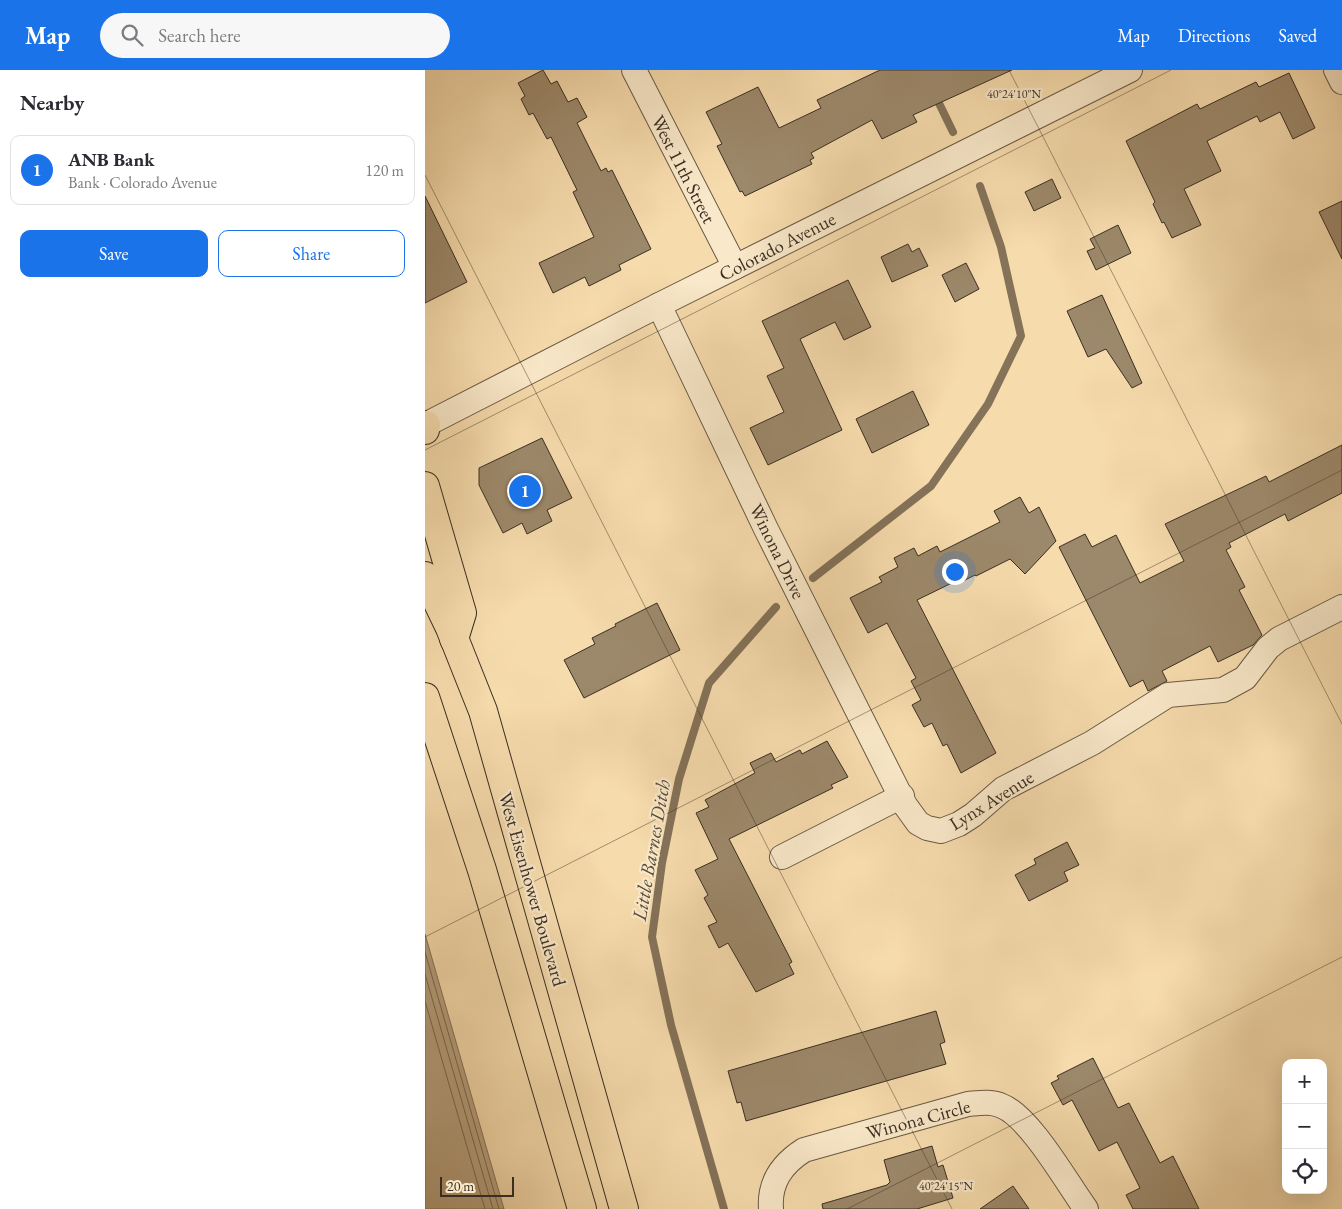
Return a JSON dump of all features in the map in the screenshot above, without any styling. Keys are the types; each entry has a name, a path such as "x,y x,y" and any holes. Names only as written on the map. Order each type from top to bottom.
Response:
{"highway":[{"path":"425,486 462,613 454,639"},
{"name":"West Eisenhower Boulevard","path":"425,576 454,639 483,711 624,1209"},
{"path":"425,697 482,870 582,1209"}],"street":[{"name":"West 11th Street","path":"634,70 735,267"},
{"name":"Colorado Avenue","path":"425,426 659,305 1130,70"},
{"path":"1336,70 1342,82"},
{"name":"Winona Drive","path":"659,305 766,529 902,796"},
{"name":"Lynx Avenue","path":"902,796 905,805 918,823 927,828 941,831 973,815 1003,789 1092,743 1168,695 1223,690 1245,678 1268,648 1279,639 1342,607"},
{"path":"782,857 902,796"},
{"name":"Winona Circle","path":"771,1209 771,1189 779,1171 791,1158 804,1150 968,1104 985,1102 1002,1106 1021,1118 1086,1209"}],"water":[{"path":"425,934 504,1209 425,1209"}],"building":[{"path":"543,70 551,84 557,81 568,102 577,98 587,117 577,123 601,171 606,168 608,172 612,170 651,249 619,265 621,270 589,286 585,277 553,293 539,263 594,237 573,192 577,190 551,137 547,139 533,113 529,115 521,99 525,96 518,83"},
{"path":"880,70 1012,70 913,115 917,122 882,139 872,120 811,153 814,158 810,160 812,164 745,196 742,191 740,192 717,146 722,144 706,112 758,87 779,128 821,108 817,100"},
{"path":"1289,73 1315,128 1293,139 1280,112 1260,122 1257,116 1207,141 1221,171 1184,189 1201,225 1172,238 1164,222 1162,223 1153,204 1155,202 1126,141 1197,104 1200,109 1256,82 1259,87"},
{"path":"1052,179 1061,198 1034,211 1025,192"},
{"path":"425,196 467,282 425,303"},
{"path":"1342,201 1342,259 1319,212"},
{"path":"1118,225 1131,253 1096,270 1087,251 1095,248 1090,239"},
{"path":"908,244 912,252 919,248 928,266 892,282 881,257"},
{"path":"966,263 979,289 955,302 942,275"},
{"path":"848,280 871,327 844,340 835,322 800,339 842,430 768,465 750,428 784,412 767,376 784,368 762,321"},
{"path":"1102,295 1142,383 1132,388 1106,349 1088,357 1067,311"},
{"path":"913,391 929,425 872,453 856,419"},
{"path":"542,438 572,498 547,510 552,521 527,534 522,523 503,533 479,485 479,468"},
{"path":"1342,445 1342,493 1288,521 1285,514 1229,543 1231,547 1226,550 1245,587 1239,590 1262,635 1253,645 1218,662 1210,646 1162,671 1167,681 1148,691 1143,680 1130,687 1059,547 1085,534 1092,547 1116,535 1140,583 1184,561 1165,524 1266,476 1269,482"},
{"path":"1020,497 1029,513 1039,507 1056,541 1025,574 1010,559 976,576 963,581 962,578 917,600 996,753 961,773 947,744 943,746 932,723 924,727 912,705 921,700 911,681 916,678 887,623 868,633 850,598 882,582 879,577 898,567 894,558 914,548 918,556 937,546 940,552 1000,522 994,511"},
{"path":"657,603 680,650 584,698 564,660 595,644 592,638"},
{"path":"827,741 848,777 831,785 833,788 729,839 792,962 789,964 794,974 756,992 728,943 719,948 708,926 717,922 704,898 708,895 695,870 718,859 696,813 709,807 705,800 755,773 750,763 771,753 776,762 800,750 802,754"},
{"path":"1067,842 1079,865 1064,872 1068,881 1029,901 1015,875 1036,864 1034,859"},
{"path":"936,1011 945,1042 940,1044 946,1064 746,1121 741,1102 737,1103 728,1071"},
{"path":"1093,1058 1118,1108 1129,1103 1160,1163 1173,1156 1199,1209 1133,1209 1126,1195 1140,1188 1117,1142 1099,1151 1072,1100 1063,1105 1051,1083 1059,1079 1057,1076"},
{"path":"932,1146 938,1167 943,1165 953,1198 917,1209 823,1209 822,1204 887,1185 890,1182 884,1160"},
{"path":"1013,1186 1029,1209 980,1209"}],"waterway":[{"name":"Little Barnes Ditch","path":"935,95 953,132"},
{"name":"Little Barnes Ditch","path":"813,578 931,486 988,404 1021,336 1001,247 980,186"},
{"name":"Little Barnes Ditch","path":"724,1209 671,1025 652,937 662,863 679,779 709,683 776,607"}],"place":[{"name":"ANB Bank","path":"525,491"}]}
